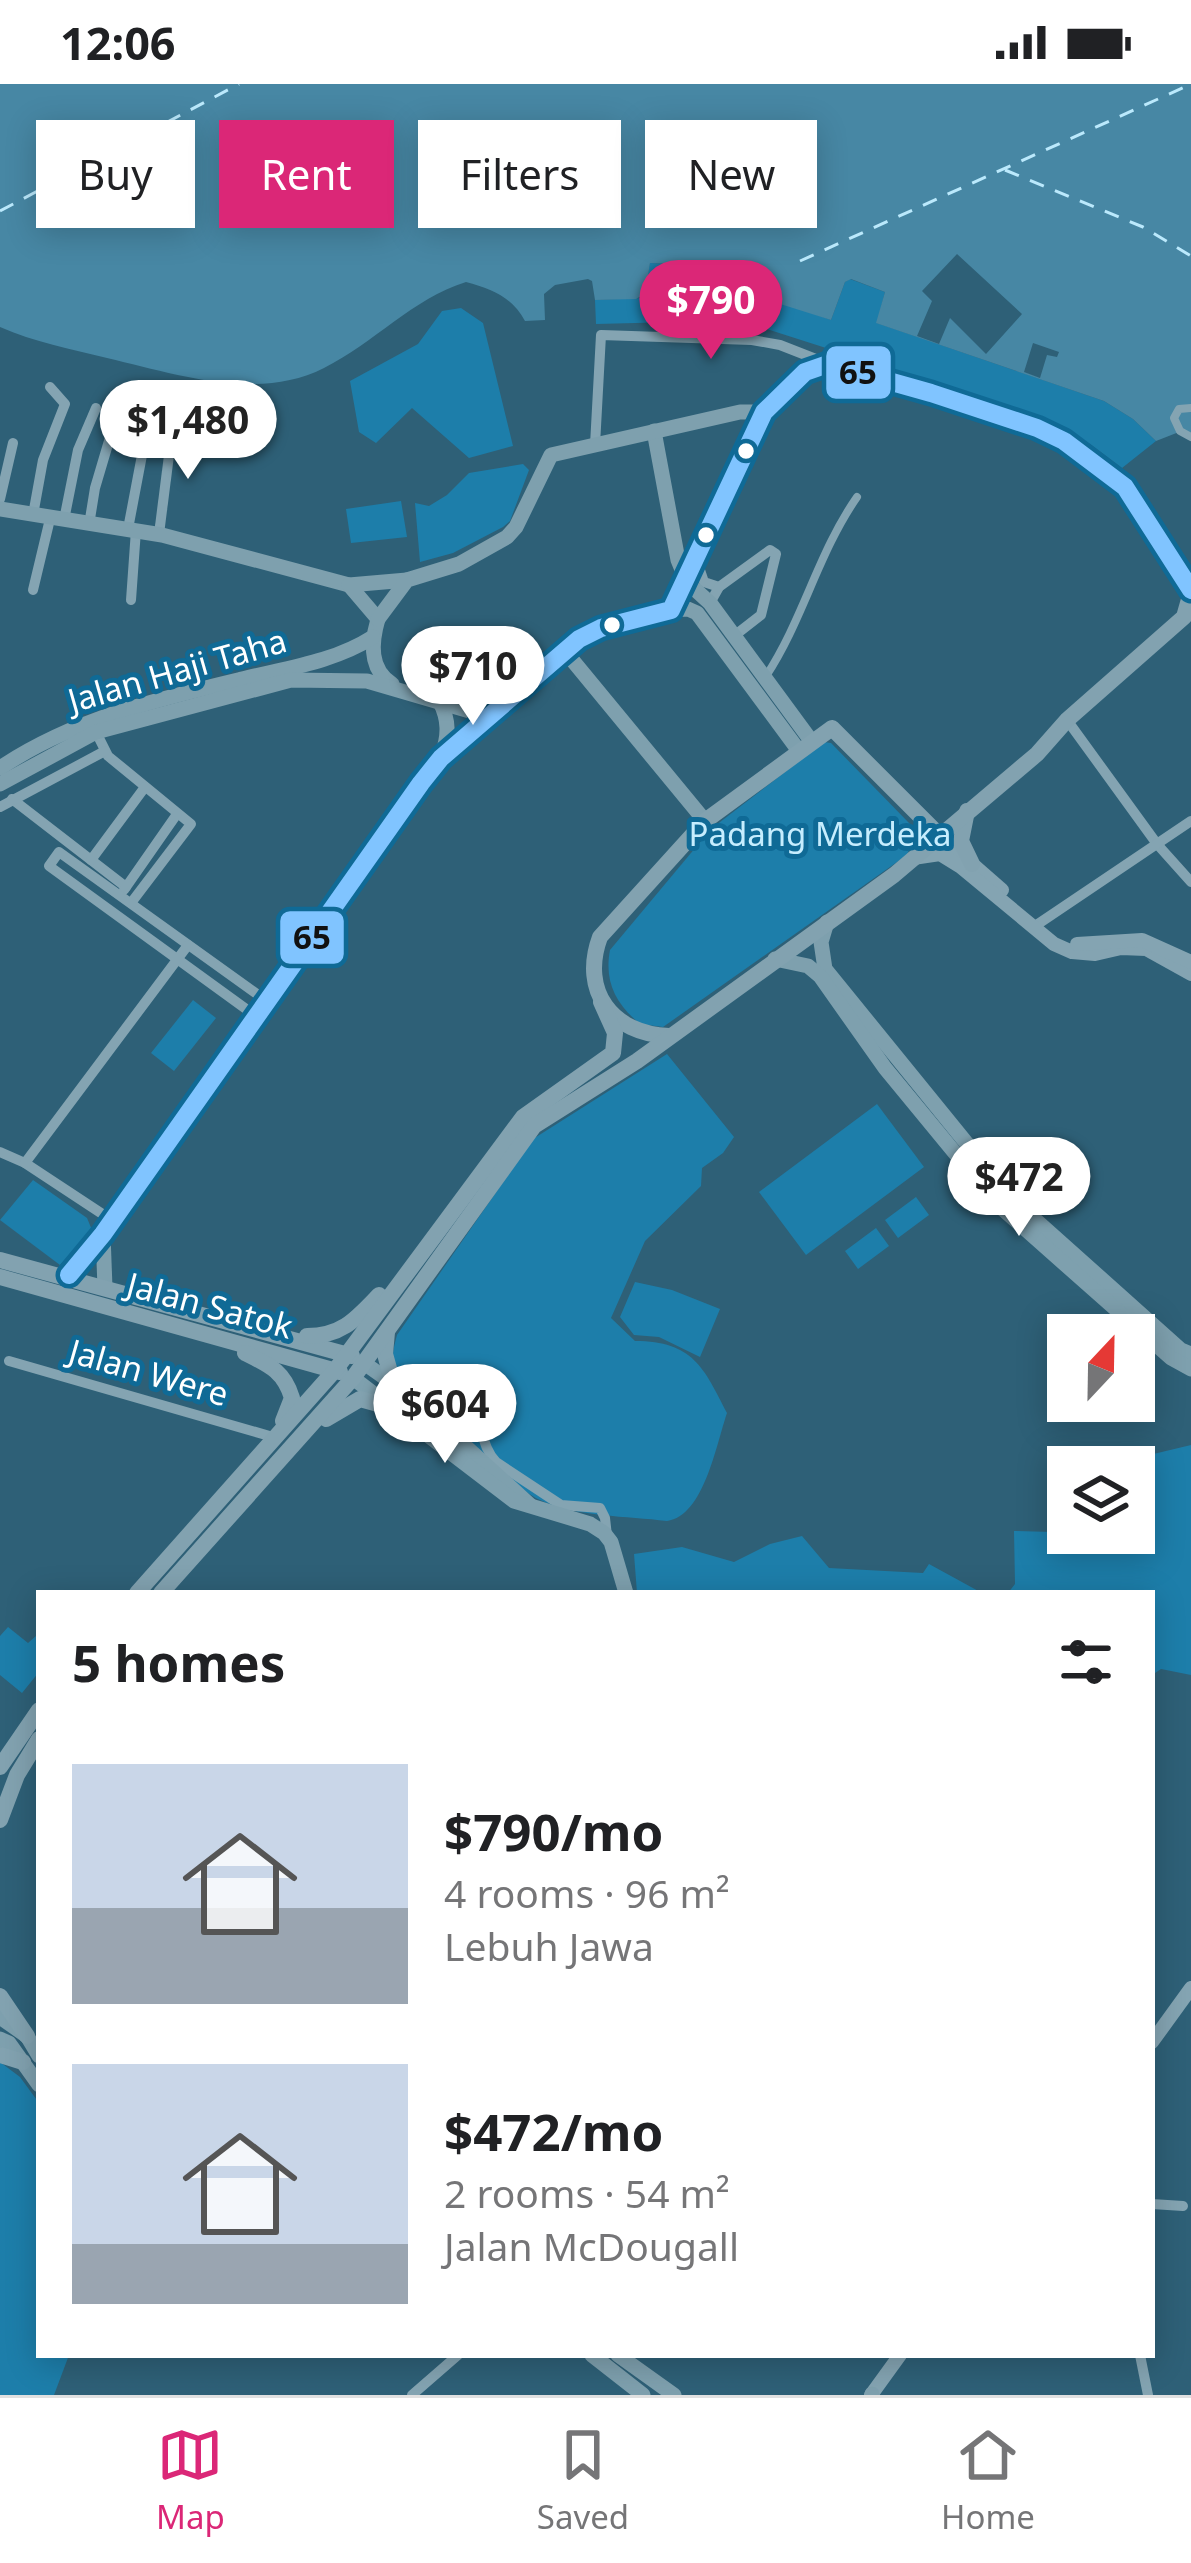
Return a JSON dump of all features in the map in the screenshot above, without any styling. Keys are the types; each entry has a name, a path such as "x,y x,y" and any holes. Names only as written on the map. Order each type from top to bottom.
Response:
{"main road":[{"path":"164,1590 311,1428 534,1126 669,1036 914,858 1037,754 1067,719 1188,618 1190,596 1189,587 1125,487 1064,441 932,393 828,364 805,372 764,412 671,610"},
{"path":"0,509 159,534 350,584 407,580 459,564 506,537 516,527 551,455 740,412 764,412"},
{"path":"740,412 751,442"},
{"path":"654,430 678,560 687,581 734,636 806,747"},
{"path":"678,560 689,565 697,561"},
{"path":"399,689 381,677 373,658 373,637 378,619 407,580"},
{"path":"350,584 378,619"},
{"path":"77,1279 108,1227 441,758 564,650 602,628 688,609 806,747"},
{"name":"Jalan Haji Taha","path":"0,768 104,716 338,656 373,637"},
{"path":"564,650 705,820"},
{"name":"Jalan Haji Taha","path":"0,784 96,732 291,680 354,680 479,714 499,710"},
{"path":"440,702 447,716 448,739 441,758"},
{"path":"625,1590 607,1536 590,1524 514,1501 351,1370 348,1353 523,1117 613,1053 615,1033 591,977 600,937 705,820 830,729 938,834"},
{"path":"968,810 961,841 972,863"},
{"path":"827,922 821,942 825,969 974,1156 1011,1198 1189,1360"},
{"path":"776,959 808,966 820,976 885,1068 997,1204 1171,1358 1189,1360"},
{"path":"601,1002 637,1030 669,1036"},
{"path":"105,1288 108,1227"},
{"path":"282,1336 333,1335 349,1327 423,1249"},
{"name":"Jalan Satok","path":"0,1256 348,1353"},
{"name":"Jalan Satok","path":"0,1277 351,1370"},
{"path":"388,1325 385,1354 396,1384"},
{"path":"209,1336 273,1366 284,1377 292,1398 273,1437"},
{"path":"351,1370 396,1384 530,1506"},
{"path":"140,1590 273,1437 351,1370"},
{"path":"311,1428 360,1399 396,1408"},
{"path":"0,1767 9,1742 36,1713"},
{"path":"0,1820 17,1775 36,1744"},
{"path":"0,1996 27,2036 31,2059"},
{"path":"0,2017 27,2036"},
{"path":"0,2039 31,2059"},
{"path":"0,2055 31,2059"},
{"path":"596,2358 643,2395"},
{"path":"622,2358 674,2395"}],"street":[{"path":"595,445 601,335 752,340 828,364"},
{"path":"49,518 43,460 65,404 50,387"},
{"path":"33,590 49,518 96,408"},
{"path":"1191,408 1179,409 1174,418 1180,431 1191,437"},
{"path":"131,600 132,530 150,413"},
{"path":"89,525 114,424"},
{"path":"159,534 173,424"},
{"path":"0,500 14,443"},
{"path":"764,679 789,640 832,532 857,497"},
{"path":"710,603 719,587 770,550 776,554 761,615 734,636"},
{"path":"697,561 704,583 719,587"},
{"path":"1067,719 1157,844 1191,882"},
{"path":"96,732 105,751 177,814 125,895"},
{"path":"0,807 105,751"},
{"path":"91,860 146,788"},
{"path":"12,799 91,860 125,895"},
{"path":"1038,924 1191,821"},
{"path":"938,834 1038,924 1072,943 1142,940 1191,962"},
{"path":"257,1017 49,866 59,852 268,1002"},
{"path":"914,858 940,854 1054,944 1072,952 1146,950 1191,974"},
{"path":"25,1162 188,945"},
{"path":"0,1152 25,1162 108,1227"},
{"name":"Jalan Were","path":"9,1361 273,1437"},
{"path":"396,1384 434,1386 454,1393 471,1406 488,1453 496,1462 561,1504 600,1508 607,1536"},
{"path":"1178,2004 1191,1976"},
{"path":"1155,2038 1191,1988"},
{"path":"1155,2204 1183,2206"},
{"path":"416,2394 455,2358"},
{"path":"872,2394 898,2358"},
{"path":"1141,2358 1148,2395"}],"green space":[{"path":"650,263 752,267 755,292 831,320 850,279 885,292 877,323 1104,401 1156,441 1122,468 1090,444 1029,413 751,324 596,324 595,300 643,298"},
{"path":"461,308 483,323 513,446 469,458 412,408 376,443 359,432 350,381 418,344 442,311"},
{"path":"523,464 529,470 510,521 453,553 420,562 415,503 429,506 469,473"},
{"path":"401,501 407,537 351,543 346,509"},
{"name":"Padang Merdeka","path":"824,742 831,743 910,824 913,840 907,855 663,1027 640,1024 614,991 610,950 711,829"},
{"path":"193,1000 216,1018 174,1071 151,1053"},
{"path":"667,1054 734,1137 723,1153 702,1168 701,1186 645,1241 611,1318 635,1341 671,1346 694,1360 727,1413 699,1493 680,1516 667,1521 570,1510 540,1500 486,1461 440,1419 405,1382 393,1357 397,1335 533,1139"},
{"path":"877,1104 924,1167 806,1255 759,1192"},
{"path":"33,1180 87,1218 92,1230 60,1265 0,1220"},
{"path":"916,1197 929,1215 898,1238 885,1220"},
{"path":"876,1228 889,1246 858,1269 845,1251"},
{"path":"635,1282 720,1309 700,1357 659,1337 634,1335 620,1317"},
{"path":"1191,1445 1191,1675 1161,1669 1155,1673 1155,1590 1010,1590 1015,1584 1014,1531 1047,1532 1047,1554 1155,1554 1155,1454"},
{"path":"802,1536 829,1568 923,1573 929,1564 977,1590 637,1590 634,1554 682,1547 734,1562 770,1544"},
{"path":"8,1627 28,1643 36,1636 36,1676 22,1693 0,1675 0,1636"},
{"path":"0,2062 20,2077 36,2099 36,2358 68,2358 54,2395 0,2395"}],"shaded area":[{"path":"0,84 1191,84 1191,433 1179,432 1156,441 1104,401 876,323 885,292 851,279 845,282 831,320 758,297 752,267 650,263 645,294 636,299 595,300 588,279 555,285 544,294 545,320 525,321 500,295 466,282 428,299 324,368 272,383 188,377 0,327"}],"pier":[{"path":"957,254 1022,314 986,354 950,318 939,344 917,336 932,301 922,291"},
{"path":"1033,343 1059,352 1057,357 1047,355 1040,378 1024,372"}],"ferry route":[{"path":"0,211 239,84"},
{"path":"800,261 1189,85"},
{"path":"1005,170 1143,227 1191,256"}],"transit line":[{"name":"65","path":"69,1275 103,1234 441,758 579,639 601,628 671,610 764,412 805,372 828,364 931,393 1064,441 1125,487 1191,590"}]}
